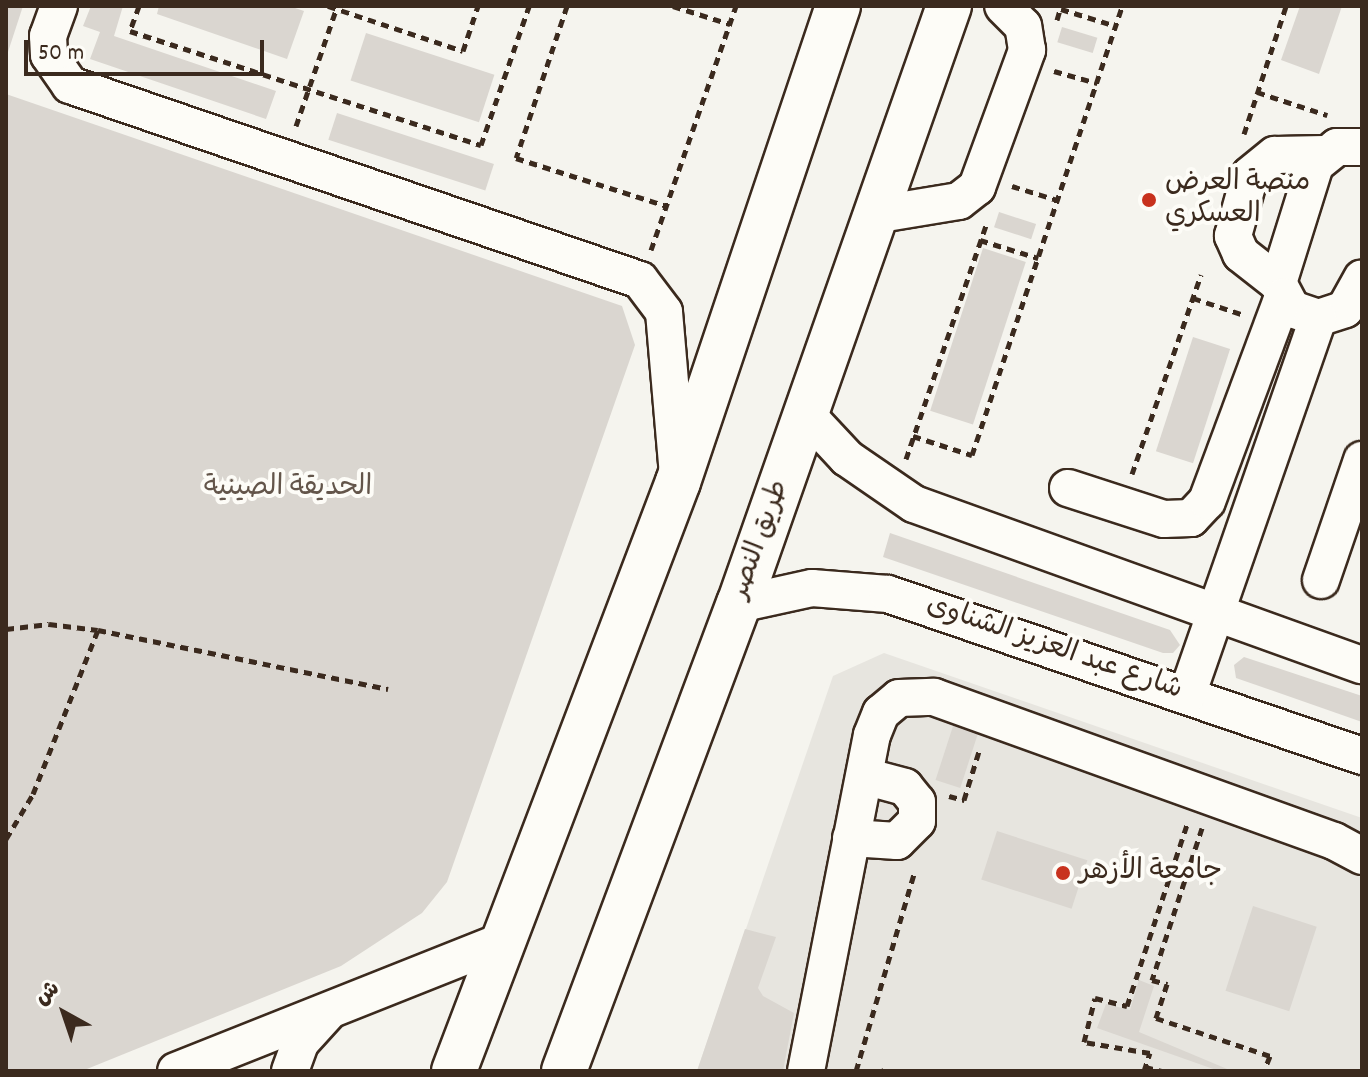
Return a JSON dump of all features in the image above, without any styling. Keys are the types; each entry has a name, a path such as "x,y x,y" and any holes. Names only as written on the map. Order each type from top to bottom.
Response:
{"highway":[{"path":"454,1071 500,942 678,482 838,6"},
{"name":"طريق النصر","path":"564,1071 739,604 949,6"}],"street":[{"path":"59,6 48,36 49,55 70,85 640,280 664,312 678,482"},
{"path":"874,215 959,201 991,180 1023,61 1026,33 1003,6"},
{"path":"1352,137 1275,155 1250,175 1233,236 1241,254 1278,302 1318,318 1345,309 1362,278"},
{"path":"1068,488 1173,521 1191,518 1207,501 1278,302 1309,178 1352,137"},
{"path":"1187,695 1318,318"},
{"path":"806,414 847,458 894,494 1362,665"},
{"path":"1321,580 1362,460"},
{"path":"1207,501 1250,517"},
{"name":"شارع عبد العزيز الشناوى","path":"739,604 812,588 888,594 1362,756"},
{"path":"806,1071 875,723 899,698 923,694 989,716 1205,794 1362,856"},
{"path":"851,838 897,841 917,821 917,802 905,787 864,776"},
{"path":"176,1071 500,942"},
{"path":"290,1071 300,1043 332,1009"}],"path":[{"path":"139,6 130,31 481,145 529,6"},
{"path":"328,6 463,51 478,6"},
{"path":"567,6 516,158 666,206"},
{"path":"673,6 730,24"},
{"path":"640,280 736,6"},
{"path":"913,436 972,455 1122,6"},
{"path":"1243,138 1286,6"},
{"path":"296,126 336,7"},
{"path":"1056,23 1061,7 1116,26"},
{"path":"1023,61 1097,83"},
{"path":"1257,92 1352,137"},
{"path":"894,494 980,240 991,180 1057,200"},
{"path":"980,240 1038,258"},
{"path":"1146,480 1131,475 1201,275"},
{"path":"1193,298 1278,302"},
{"path":"6,629 49,624 98,630 388,689"},
{"path":"6,839 33,794 98,630"},
{"path":"938,792 964,800 989,716"},
{"path":"1162,1071 1144,1069 1150,1053 1084,1042 1095,998 1127,1006 1205,794"},
{"path":"1205,794 1152,980 1167,984 1156,1018 1270,1056 1264,1071"},
{"path":"856,1071 916,866"}],"shaded area":[{"name":"جامعة الأزهر","path":"884,653 1362,818 1362,1071 697,1071 833,676"}],"green space":[{"path":"6,6 23,6 6,58"},
{"path":"91,6 123,6 114,36 276,91 266,119 90,59 100,32 83,26"},
{"path":"159,6 289,6 304,11 287,59 157,14"},
{"path":"1300,6 1342,6 1319,74 1281,60"},
{"path":"1062,27 1097,38 1093,53 1057,42"},
{"path":"366,33 494,75 479,122 351,81"},
{"name":"الحديقة الصينية","path":"6,94 622,306 635,345 447,882 422,913 341,966 82,1071 6,1071"},
{"path":"337,113 494,164 485,191 328,140"},
{"path":"999,212 1036,224 1031,239 994,227"},
{"path":"983,248 1026,262 973,425 930,411"},
{"path":"1193,337 1230,349 1193,463 1156,451"},
{"path":"890,533 1170,630 1180,645 1173,653 1163,653 883,557"},
{"path":"1244,657 1362,696 1362,722 1236,678 1234,665"},
{"path":"955,720 980,728 960,788 936,780"},
{"path":"997,831 1087,860 1072,909 981,880"},
{"path":"1253,906 1317,927 1289,1011 1225,991"},
{"path":"745,929 776,937 758,988 763,996 794,1013 783,1071 697,1071"},
{"path":"1139,980 1154,986 1139,1032 1232,1071 1219,1071 1097,1028 1106,1004 1130,1010"}],"place":[{"name":"منصة العرض العسكري","path":"1149,200"},
{"name":"جامعة الأزهر","path":"1063,873"}]}
